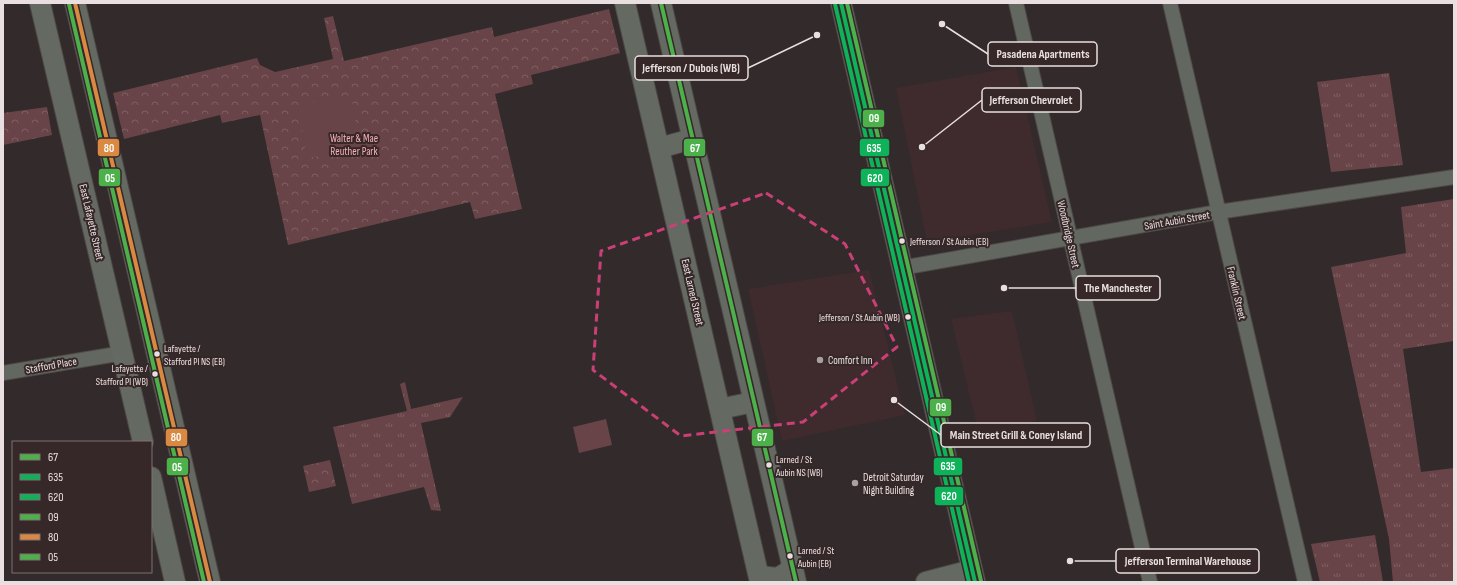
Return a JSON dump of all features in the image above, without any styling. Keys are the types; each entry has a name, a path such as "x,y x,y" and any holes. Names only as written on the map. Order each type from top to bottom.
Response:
{"street":[{"name":"East Lafayette Street","path":"40,3 143,441"},
{"path":"75,3 210,582"},
{"name":"East Larned Street","path":"625,3 759,579"},
{"path":"660,3 794,575 759,579"},
{"path":"841,3 973,576 926,582"},
{"name":"Woodbridge Street","path":"1016,3 1150,582"},
{"name":"Franklin Street","path":"1170,3 1305,582"},
{"path":"73,145 106,136"},
{"path":"659,148 692,139"},
{"name":"Saint Aubin Street","path":"901,268 1218,212 1454,177"},
{"name":"Stafford Place","path":"3,373 123,353"},
{"path":"720,409 753,402"},
{"path":"152,482 175,582"},
{"path":"157,506 190,497"}],"highlighted area":[{"path":"766,193 845,244 897,347 803,422 681,436 593,370 601,251"}],"shaded area":[{"path":"1016,67 1052,222 927,242 896,88"},
{"path":"869,270 905,415 782,441 748,289"},
{"path":"1012,311 1037,421 978,430 951,319"}],"green space":[{"name":"Walter & Mae Reuther Park","path":"609,9 620,53 531,75 533,84 495,94 522,209 475,219 470,202 288,245 260,115 222,123 220,115 124,139 113,93 257,58 260,65 275,72 333,59 324,18 333,16 344,61 492,27 494,37"},
{"path":"1389,73 1403,165 1331,172 1317,82"},
{"path":"351,95 360,149 307,158 298,105"},
{"path":"47,107 52,135 3,145 3,113"},
{"path":"1454,199 1454,341 1403,349 1421,472 1454,468 1454,582 1393,582 1389,539 1331,267 1406,253 1401,207"},
{"path":"405,382 411,409 463,397 450,417 421,423 441,511 431,510 424,487 352,504 333,427 407,411 400,384"},
{"path":"606,419 612,445 579,453 573,427"},
{"path":"330,460 336,486 309,492 303,466"},
{"path":"1375,535 1383,582 1320,582 1311,544"}],"transit line":[{"name":"80","path":"75,3 210,582"},
{"name":"67","path":"661,3 796,582"},
{"name":"635","path":"841,3 975,582"},
{"name":"09","path":"847,3 981,581"},
{"name":"05","path":"69,4 204,582"},
{"name":"620","path":"835,4 969,582"}],"place":[{"name":"Pasadena Apartments","path":"942,24"},
{"name":"Jefferson / Dubois (WB)","path":"817,35"},
{"name":"Jefferson Chevrolet","path":"922,147"},
{"name":"Jefferson / St Aubin (EB)","path":"902,241"},
{"name":"The Manchester","path":"1004,288"},
{"name":"Jefferson / St Aubin (WB)","path":"908,317"},
{"name":"Lafayette / Stafford Pl NS (EB)","path":"157,354"},
{"name":"Comfort Inn","path":"820,360"},
{"name":"Lafayette / Stafford Pl (WB)","path":"155,374"},
{"name":"Main Street Grill & Coney Island","path":"894,400"},
{"name":"Larned / St Aubin NS (WB)","path":"769,465"},
{"name":"Detroit Saturday Night Building","path":"855,483"},
{"name":"Larned / St Aubin (EB)","path":"790,556"},
{"name":"Jefferson Terminal Warehouse","path":"1070,561"}]}
